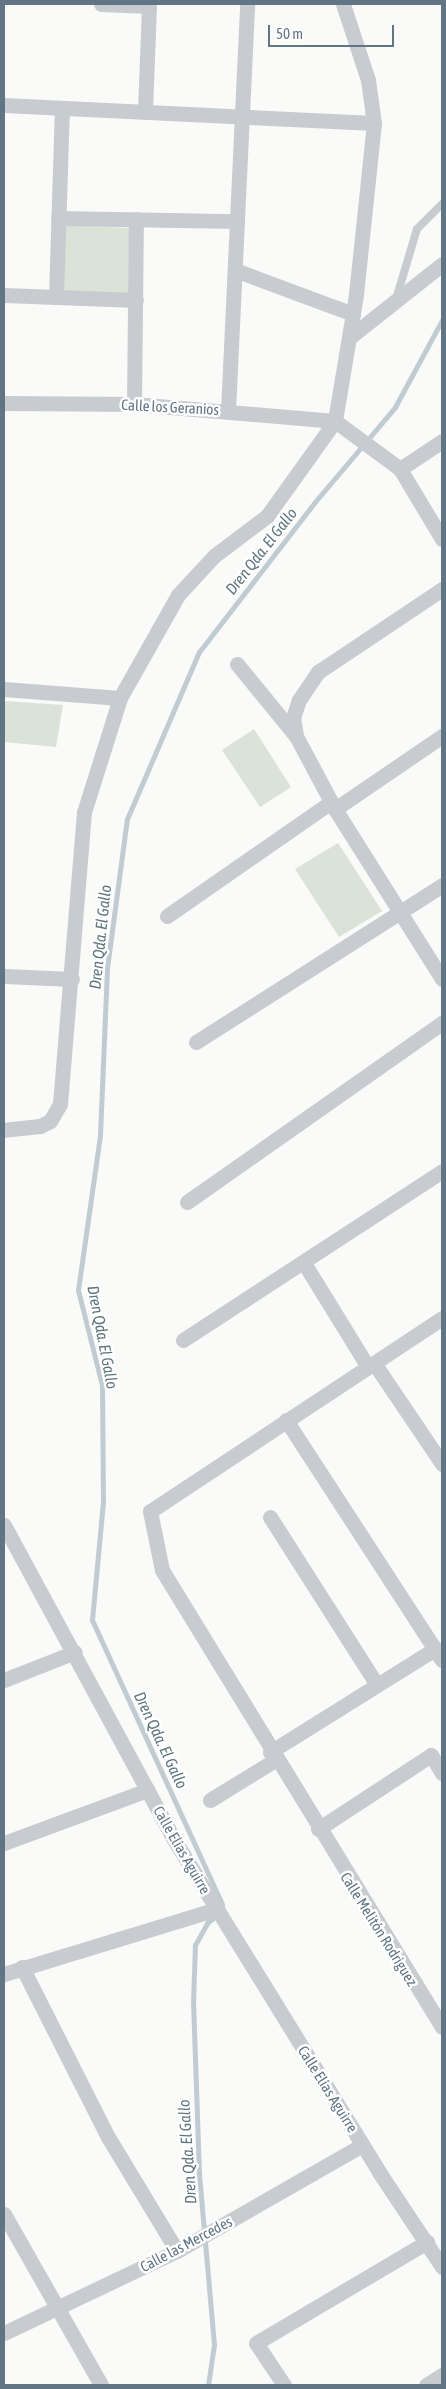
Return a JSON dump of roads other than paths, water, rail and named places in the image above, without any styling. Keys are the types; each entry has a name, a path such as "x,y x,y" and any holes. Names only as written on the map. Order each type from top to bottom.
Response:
{"street":[{"path":"101,4 149,5 145,110"},
{"path":"228,411 247,4"},
{"path":"4,1130 40,1126 50,1121 60,1104 72,979 84,812 120,698 178,594 214,556 267,516 335,421 350,337 374,123 368,80 343,4"},
{"path":"4,105 145,110 374,123"},
{"path":"56,298 62,108"},
{"path":"58,218 237,221"},
{"path":"134,404 136,219"},
{"path":"350,337 396,298 442,264"},
{"path":"235,270 353,314"},
{"path":"4,295 136,300"},
{"name":"Calle los Geranios","path":"4,403 134,404 335,421"},
{"path":"335,421 400,469 442,539"},
{"path":"400,469 442,441"},
{"path":"296,736 293,718 299,700 318,672 442,588"},
{"path":"237,664 296,736 333,805 442,978"},
{"path":"4,689 120,698"},
{"path":"167,916 333,805 442,736"},
{"path":"196,1042 401,914 442,885"},
{"path":"4,976 72,979"},
{"path":"187,1202 442,1023"},
{"path":"182,1340 304,1264 442,1171"},
{"path":"304,1264 371,1365 442,1464"},
{"path":"210,1800 377,1685 438,1655 286,1420 442,1318"},
{"name":"Calle Melitón Rodriguez","path":"286,1420 150,1511 162,1570 273,1756 442,2027"},
{"path":"270,1517 377,1685"},
{"name":"Calle Elias Aguirre","path":"5,1530 75,1652 147,1790 217,1909"},
{"path":"4,1680 75,1652"},
{"path":"318,1829 431,1755 442,1773"},
{"path":"4,1843 147,1790"},
{"path":"4,1974 217,1909"},
{"name":"Calle Elías Aguirre","path":"217,1909 362,2146 442,2267"},
{"path":"22,1967 108,2137 177,2251"},
{"name":"Calle las Mercedes","path":"4,2333 177,2251 362,2146"},
{"path":"4,2214 56,2310 101,2385"},
{"path":"284,2385 256,2343 427,2242"},
{"path":"426,2385 442,2375"}],"lane":[{"path":"396,298 417,229 442,204"}],"waterway":[{"name":"Dren Qda. El Gallo","path":"222,1904 92,1620 103,1501 102,1385 78,1290 100,1135 107,968 127,819 199,652 314,503 395,407 442,320"},
{"name":"Dren Qda. El Gallo","path":"208,2385 214,2345 199,2173 193,2004 195,1945 208,1922 219,1914"}]}
